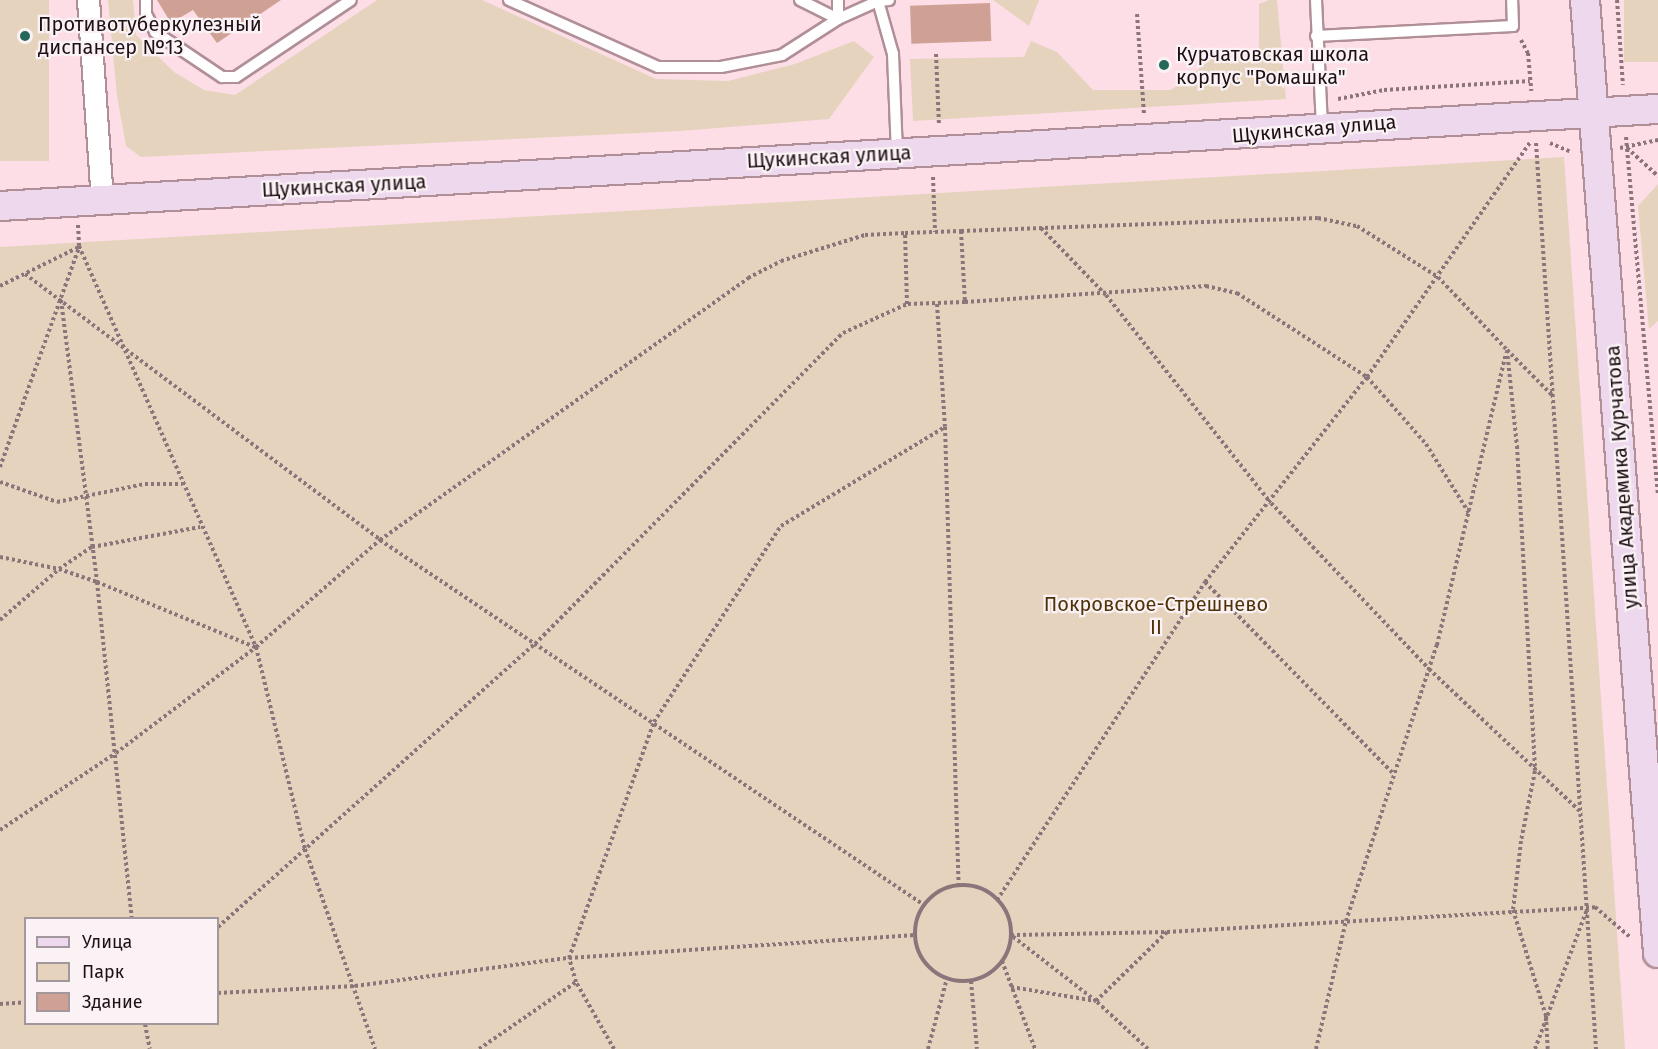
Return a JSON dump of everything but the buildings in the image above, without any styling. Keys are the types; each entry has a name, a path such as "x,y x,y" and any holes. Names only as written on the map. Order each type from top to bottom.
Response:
{"main road":[{"name":"улица Академика Курчатова","path":"1585,0 1656,894 1657,944"},
{"name":"Щукинская улица","path":"0,206 897,153 1239,136 1322,127 1658,109"}],"street":[{"path":"88,0 102,200"}],"lane":[{"path":"146,0 146,15 155,32 222,77 236,76 351,0"},
{"path":"509,0 658,67 721,67 782,54 838,19 884,1 893,54 897,153"},
{"path":"800,0 838,19"},
{"path":"838,0 838,19"},
{"path":"1316,0 1322,127"},
{"path":"1316,36 1513,26 1512,0"}],"path":[{"path":"1617,0 1627,148 1658,495"},
{"path":"1137,14 1145,121"},
{"path":"1513,26 1528,53 1530,81"},
{"path":"936,54 939,131"},
{"path":"997,900 1205,582 1271,503 1367,377 1535,136 1596,1049"},
{"path":"1627,148 1658,140"},
{"path":"1627,148 1658,176"},
{"path":"933,169 935,232"},
{"path":"1,828 116,753 256,647 380,540 748,278 781,261 865,235 1318,218 1357,226 1438,277 1554,397"},
{"path":"1040,228 1106,295 1271,503 1429,669 1582,813"},
{"path":"961,231 964,302"},
{"path":"905,233 907,304"},
{"path":"0,286 80,246"},
{"path":"0,467 80,246"},
{"path":"80,246 200,527 256,647 305,849 355,986 375,1049"},
{"path":"25,274 120,342 380,540 924,905"},
{"path":"219,926 535,644 843,333 907,304 1106,295 1206,286 1237,293 1367,377 1426,444 1469,513"},
{"path":"61,299 97,582 132,917"},
{"path":"937,304 945,427 959,886"},
{"path":"1316,1049 1346,921 1429,669 1469,513 1507,350"},
{"path":"1507,350 1517,446 1536,771 1521,841 1513,910 1546,1016 1548,1049"},
{"path":"614,1049 576,982 569,958 654,723 781,526 945,427"},
{"path":"0,482 57,502 145,484 182,484"},
{"path":"0,620 58,569 92,546 200,527"},
{"path":"0,557 58,569 97,582 256,647"},
{"path":"1205,582 1393,773"},
{"path":"959,886 973,887 997,900 1005,910 1011,935 1002,961 988,974 971,981 947,978 925,963 915,935 917,919 924,905 946,889 959,886"},
{"path":"1535,1049 1588,908"},
{"path":"1011,935 1167,932 1513,910 1596,908 1630,937 1657,944"},
{"path":"1096,1001 1167,932"},
{"path":"219,993 355,986 569,958 915,935"},
{"path":"1011,935 1096,1001 1148,1049"},
{"path":"1002,961 1035,1049"},
{"path":"928,1049 947,978"},
{"path":"971,981 977,1049"},
{"path":"479,1049 576,982"},
{"path":"1011,987 1096,1001"},
{"path":"0,1004 24,1002"},
{"path":"145,1025 150,1049"}],"green space":[{"name":"Противотуберкулезный диспансер №13","path":"0,0 49,0 49,161 0,161"},
{"path":"108,0 133,0 136,35 174,72 204,90 235,95 377,0 482,0 656,79 728,81 795,64 854,41 874,57 829,119 680,131 141,157 126,146 117,96"},
{"path":"993,0 1039,0 1029,26"},
{"path":"1277,0 1286,99 913,121 910,59 1024,57 1031,41 1057,52 1093,90 1171,90 1212,59 1259,52 1259,4"},
{"path":"1624,0 1658,0 1658,62 1624,62"},
{"name":"Покровское-Стрешнево II","path":"1564,157 1625,1049 0,1049 0,247"},
{"path":"1658,184 1658,321 1649,329 1638,206"}],"place":[{"name":"Противотуберкулезный диспансер №13","path":"25,36"},
{"name":"Курчатовская школа корпус \"Ромашка\"","path":"1164,65"}]}
